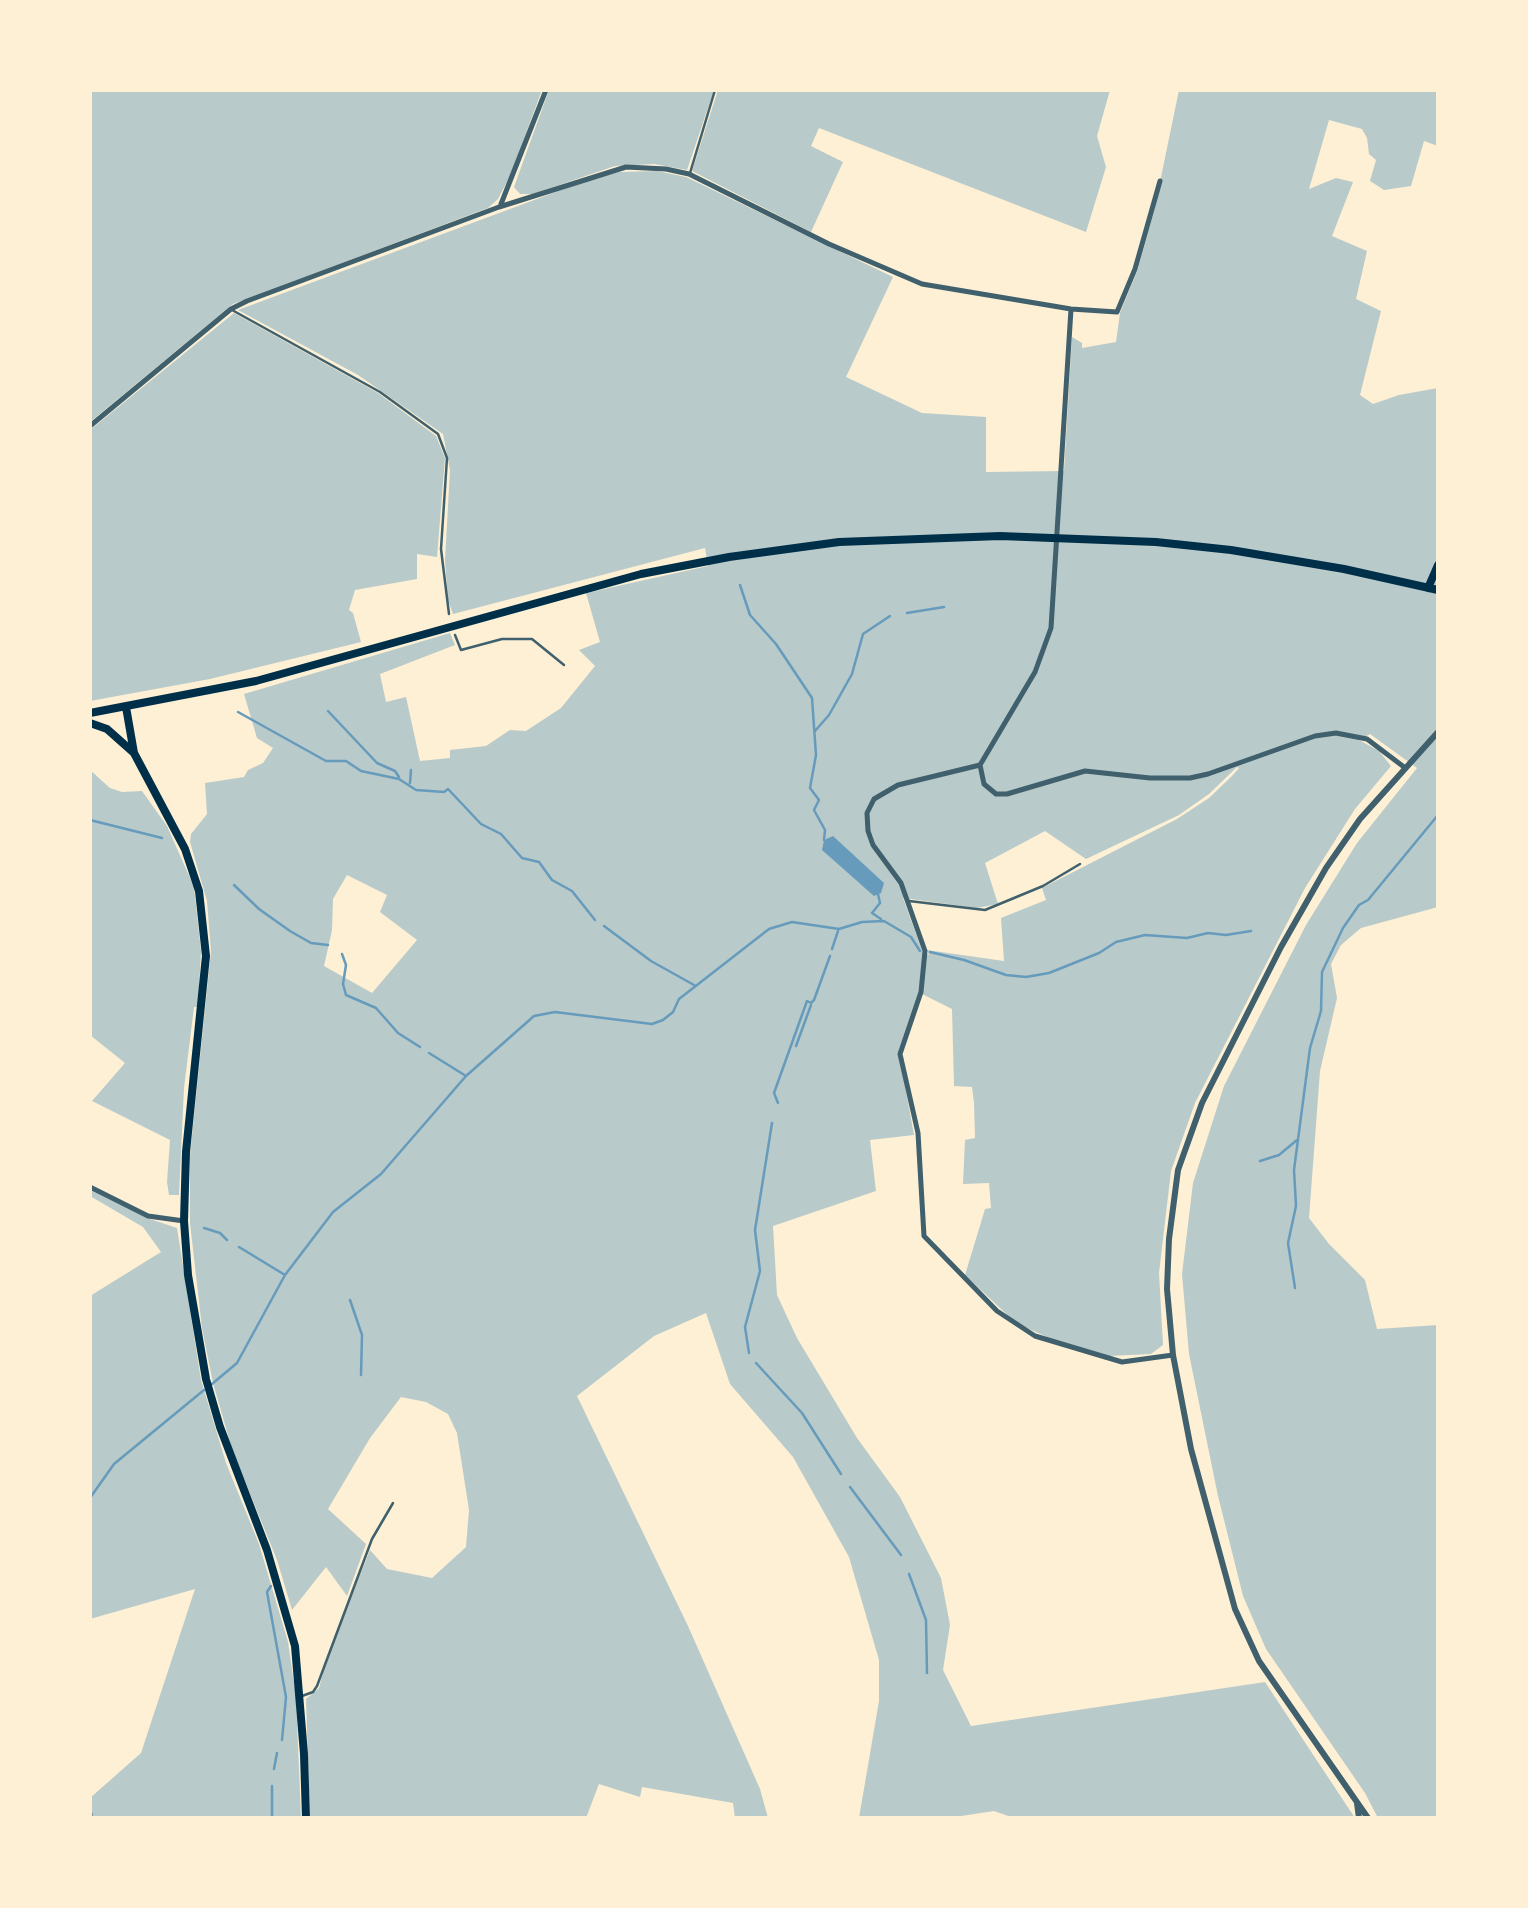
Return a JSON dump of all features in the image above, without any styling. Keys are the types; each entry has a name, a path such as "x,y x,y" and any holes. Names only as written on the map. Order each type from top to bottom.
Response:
{"main road":[{"path":"90,713 274,676 600,583 729,556 838,542 1000,536 1138,541 1231,550 1344,569 1433,590 1438,565"},
{"path":"126,707 134,753 185,849 199,891 206,956 187,1137 184,1221 188,1275 206,1378 220,1427 282,1596 295,1646 306,1818"},
{"path":"90,723 107,729 134,753"}],"street":[{"path":"499,207 546,90"},
{"path":"90,426 231,309 499,207 626,167 666,168 689,174 829,244 922,284 1070,310 1117,312 1135,269 1160,181"},
{"path":"1070,310 1052,617 1043,653 980,765 984,784 996,794 1016,792 1085,771 1190,778 1315,736 1336,733 1367,739 1404,767"},
{"path":"1368,1818 1258,1661 1235,1609 1191,1449 1173,1356 1169,1239 1178,1170 1202,1103 1309,896 1360,819 1438,732"},
{"path":"980,765 898,785 874,800 867,813 868,832 908,901 926,950 921,992 900,1054 918,1133 924,1236 997,1310 1035,1336 1122,1362 1173,1356"},
{"path":"90,1187 148,1216 184,1221"},
{"path":"1356,1802 1359,1818"}],"lane":[{"path":"689,174 715,90"},
{"path":"231,309 380,392 438,434 447,458 441,549 450,614"},
{"path":"455,635 462,650 502,640 532,639 564,665"},
{"path":"908,901 986,910 1043,886 1080,864"},
{"path":"300,1697 318,1686 372,1539 393,1503"}],"shaded area":[{"path":"90,90 542,90 511,174 498,199 488,208 233,304 90,422"},
{"path":"549,90 714,90 687,170 654,164 615,166 533,194 520,194 514,187"},
{"path":"718,90 1110,90 1097,136 1106,167 1086,232 819,128 811,146 843,162 811,232 692,171"},
{"path":"1179,90 1438,90 1438,146 1424,141 1411,186 1384,190 1370,181 1376,160 1369,154 1362,129 1329,120 1309,189 1336,178 1353,182 1332,236 1367,251 1356,299 1381,311 1360,395 1373,404 1438,388 1438,907 1361,928 1341,945 1331,964 1337,998 1320,1071 1309,1218 1365,1280 1377,1329 1438,1325 1438,1818 1378,1818 1266,1649 1243,1596 1218,1496 1189,1354 1182,1274 1193,1183 1224,1086 1306,925 1357,843 1417,768 1370,734 1359,740 1379,751 1391,766 1355,809 1305,888 1195,1103 1171,1171 1159,1273 1163,1345 1151,1354 1109,1356 1056,1341 1016,1323 965,1275 985,1209 991,1208 989,1183 963,1184 965,1140 975,1138 972,1087 954,1086 952,1009 920,993 899,1053 914,1135 870,1140 876,1191 773,1226 777,1295 797,1338 857,1438 900,1497 941,1578 950,1625 943,1670 971,1726 1265,1682 1355,1818 1014,1818 994,1811 948,1818 859,1818 879,1701 879,1660 849,1557 793,1457 730,1384 706,1313 654,1336 577,1396 688,1626 760,1789 768,1818 735,1818 733,1803 642,1787 640,1797 599,1784 586,1818 310,1818 306,1699 319,1688 370,1550 387,1569 432,1578 466,1547 469,1510 457,1433 448,1414 426,1402 401,1397 370,1438 328,1509 366,1544 347,1596 326,1567 292,1610 277,1560 232,1449 213,1383 202,1328 190,1223 190,1156 211,951 207,901 190,842 191,834 207,814 205,783 244,777 248,770 263,763 273,748 257,738 244,694 450,633 455,645 380,674 386,702 406,697 420,761 450,758 450,750 486,746 510,730 526,731 561,708 595,666 579,650 600,642 586,593 708,566 705,548 453,614 445,560 450,470 443,434 358,375 238,310 580,183 619,172 657,171 686,177 893,277 846,377 922,413 986,417 986,472 1064,471 1072,337 1082,343 1082,348 1116,342 1120,313 1138,269","holes":["1237,767 1209,798 1177,819 1042,888 1046,900 1001,918 1004,961 927,950 929,955 923,953 903,898 977,908 998,904 985,863 1045,831 1086,859 1179,815","347,875 387,895 380,912 417,940 372,993 324,966 332,930 333,899"]},
{"path":"234,313 378,393 436,436 445,458 437,557 417,554 417,579 355,590 349,610 361,642 210,679 90,701 90,430"},
{"path":"90,770 110,788 142,791 167,826 194,887 201,951 198,1007 194,1007 184,1088 179,1195 169,1195 170,1140 92,1101 125,1063 90,1035"},
{"path":"90,1190 177,1228 201,1380 226,1463 259,1544 288,1642 296,1697 301,1818 92,1818 90,1798 141,1753 195,1589 90,1619 90,1296 161,1252 143,1227 90,1196"}],"water":[{"path":"833,836 884,883 881,893 874,896 822,850 824,840"}],"waterway":[{"path":"740,585 750,615 776,644 812,698 816,755 810,788 819,800 814,810 825,830 824,840"},
{"path":"907,613 944,607"},
{"path":"815,731 829,715 852,674 863,634 890,616"},
{"path":"328,711 377,763 399,777"},
{"path":"238,712 326,761 346,761 361,771 399,779 416,790 448,789 481,824 501,834 522,858 539,862 552,880 572,891 595,920"},
{"path":"410,783 411,770"},
{"path":"1295,1288 1288,1243 1296,1206 1294,1170 1310,1048 1321,1011 1322,972 1359,905 1368,900 1438,815"},
{"path":"90,820 162,838"},
{"path":"234,885 290,931 311,943 328,945"},
{"path":"878,894 880,903 872,913 881,919"},
{"path":"212,1384 237,1363 285,1275 333,1212 381,1174 466,1076 534,1016 555,1012 652,1024 663,1020 673,1012 679,999 769,929 792,922 839,929 884,921 911,937 920,951"},
{"path":"604,926 651,961 694,985"},
{"path":"832,949 838,931"},
{"path":"930,952 1006,975 1026,977 1049,973 1116,942 1145,935 1187,938 1251,931"},
{"path":"342,954 346,995 376,1008 398,1033 420,1047"},
{"path":"778,1103 774,1093 807,1001 814,1000 830,956"},
{"path":"796,1046 811,1005"},
{"path":"429,1053 466,1076"},
{"path":"749,1353 745,1327 760,1271 755,1230 772,1123"},
{"path":"1260,1161 1279,1155 1297,1140"},
{"path":"204,1228 227,1240"},
{"path":"239,1247 285,1275"},
{"path":"350,1300 362,1335 361,1375"},
{"path":"756,1363 802,1413 841,1474"},
{"path":"90,1498 114,1464 204,1390"},
{"path":"850,1487 901,1555"},
{"path":"909,1574 926,1620 927,1673"},
{"path":"271,1586 267,1592 286,1697 282,1740"},
{"path":"274,1769 277,1753"},
{"path":"272,1786 272,1818"}]}
